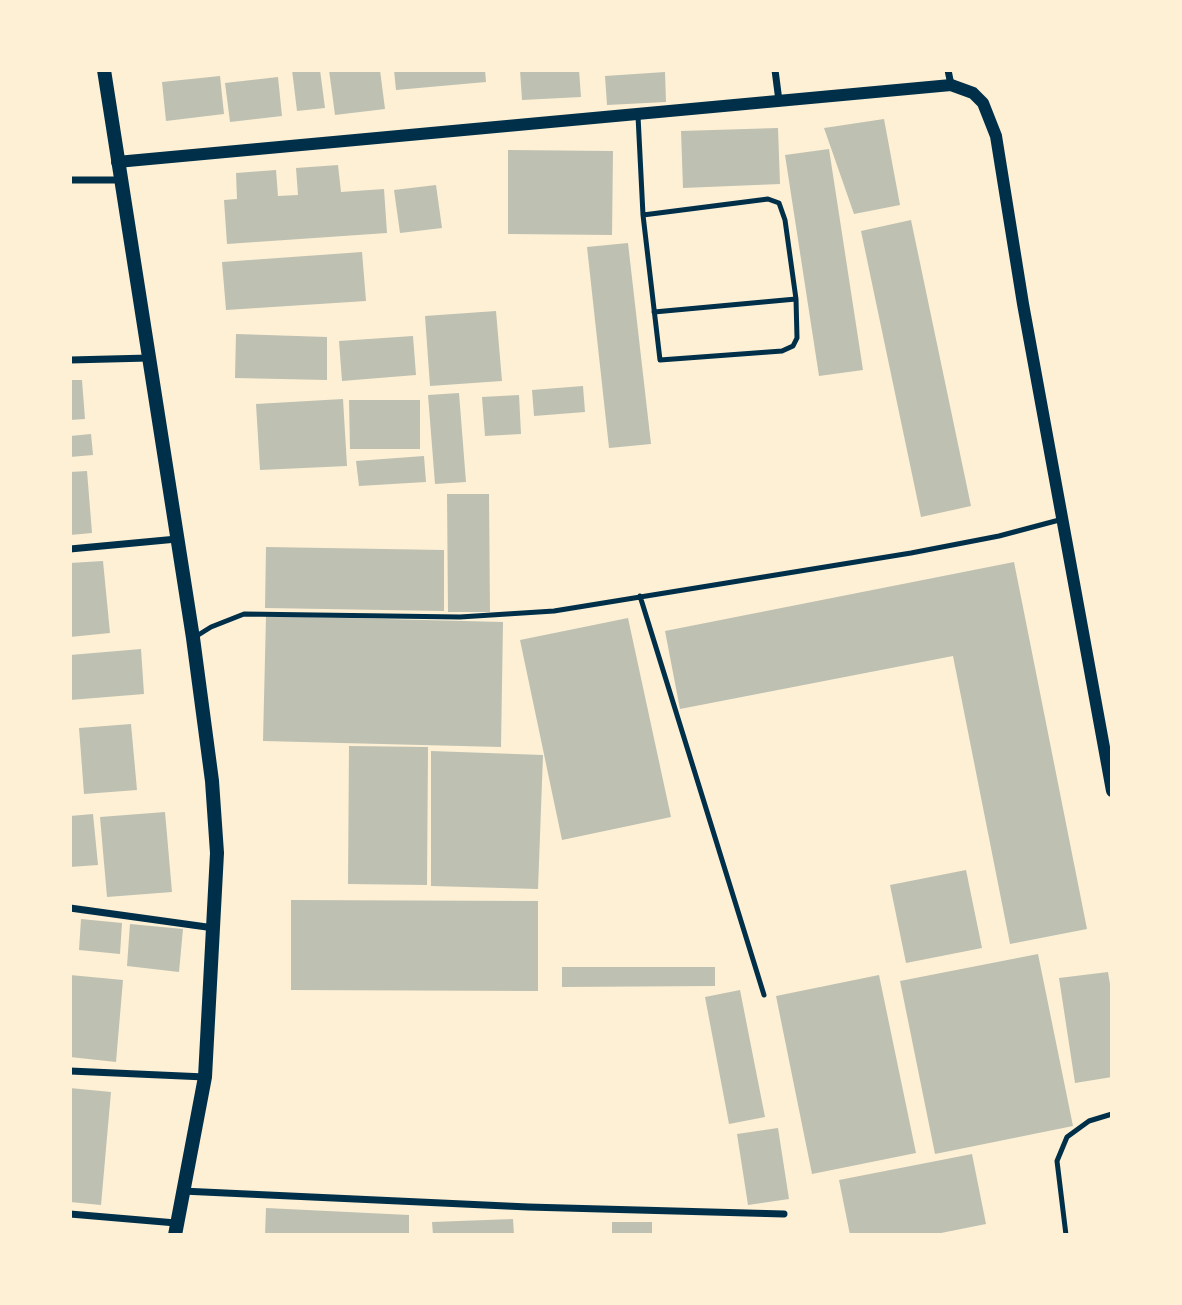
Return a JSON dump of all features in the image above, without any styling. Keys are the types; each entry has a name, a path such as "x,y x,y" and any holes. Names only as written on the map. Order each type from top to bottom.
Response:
{"main road":[{"path":"104,70 193,638 212,781 217,853 205,1077 175,1229"}],"street":[{"path":"775,70 779,101"},
{"path":"948,70 951,85"},
{"path":"117,162 951,85 967,90 979,99 996,136 1112,791"},
{"path":"70,180 120,180"},
{"path":"70,360 149,358"},
{"path":"70,549 177,539"},
{"path":"70,908 215,928"},
{"path":"70,1070 205,1077"},
{"path":"182,1191 528,1207 784,1214"},
{"path":"70,1214 175,1229"}],"lane":[{"path":"638,116 643,215 662,362 790,349 797,338 796,299 785,220 776,201 768,199 643,215"},
{"path":"654,312 796,299"},
{"path":"193,638 211,626 244,614 460,617 554,611 911,553 999,536 1063,519"},
{"path":"640,596 764,995"},
{"path":"1066,1235 1058,1161 1068,1137 1088,1121 1112,1114"}],"building":[{"path":"292,70 320,70 325,108 297,111"},
{"path":"329,70 380,70 385,109 335,115"},
{"path":"394,70 485,70 486,82 396,90"},
{"path":"520,70 579,70 581,97 522,100"},
{"path":"665,72 666,102 607,105 605,76"},
{"path":"220,76 224,114 166,121 162,82"},
{"path":"278,77 282,116 230,122 225,83"},
{"path":"884,119 900,205 854,214 824,128"},
{"path":"778,128 780,184 683,188 681,131"},
{"path":"829,149 863,370 819,376 785,155"},
{"path":"508,150 613,151 612,235 508,234"},
{"path":"338,165 341,192 384,189 387,233 227,244 224,200 237,199 236,173 276,170 278,196 298,195 296,168"},
{"path":"436,185 442,228 400,233 394,190"},
{"path":"911,220 971,506 921,517 861,231"},
{"path":"628,243 651,444 609,448 587,247"},
{"path":"362,252 366,301 226,310 222,262"},
{"path":"496,311 502,381 430,386 425,316"},
{"path":"236,334 327,337 327,380 235,378"},
{"path":"413,336 416,375 342,381 339,341"},
{"path":"70,380 82,380 85,419 70,420"},
{"path":"583,386 585,412 534,416 532,390"},
{"path":"459,393 466,482 435,484 428,395"},
{"path":"519,395 521,434 485,436 482,397"},
{"path":"343,399 347,466 260,470 256,404"},
{"path":"349,400 420,400 420,449 350,449"},
{"path":"91,434 93,455 70,457 70,436"},
{"path":"424,456 426,482 359,486 356,461"},
{"path":"87,471 92,533 70,535 70,472"},
{"path":"447,494 489,494 490,612 448,612"},
{"path":"266,547 444,550 444,611 265,608"},
{"path":"103,561 110,633 70,637 70,563"},
{"path":"1014,562 1087,929 1010,944 953,656 680,709 665,631"},
{"path":"266,616 503,622 501,747 263,741"},
{"path":"628,618 671,817 562,840 520,640"},
{"path":"141,649 144,694 70,700 70,655"},
{"path":"131,724 137,790 84,794 79,728"},
{"path":"349,746 428,747 427,885 348,884"},
{"path":"431,751 543,755 538,889 431,886"},
{"path":"165,812 172,892 107,897 100,817"},
{"path":"93,814 98,865 70,867 70,816"},
{"path":"966,870 982,948 906,963 890,885"},
{"path":"291,900 538,901 538,991 291,990"},
{"path":"81,919 122,923 120,954 79,950"},
{"path":"130,924 183,929 179,972 127,966"},
{"path":"1038,954 1073,1126 935,1154 900,981"},
{"path":"562,967 715,967 715,986 562,987"},
{"path":"1108,972 1112,996 1112,1077 1075,1083 1059,978"},
{"path":"70,975 123,980 116,1062 70,1057"},
{"path":"879,975 916,1153 812,1174 776,996"},
{"path":"740,990 765,1117 729,1124 705,997"},
{"path":"70,1088 111,1092 101,1205 70,1202"},
{"path":"778,1128 789,1199 748,1205 737,1134"},
{"path":"972,1154 986,1224 931,1235 850,1235 839,1180"},
{"path":"266,1208 409,1215 409,1235 265,1235"},
{"path":"513,1219 514,1235 433,1235 432,1222"},
{"path":"612,1222 652,1222 652,1235 612,1235"}]}
